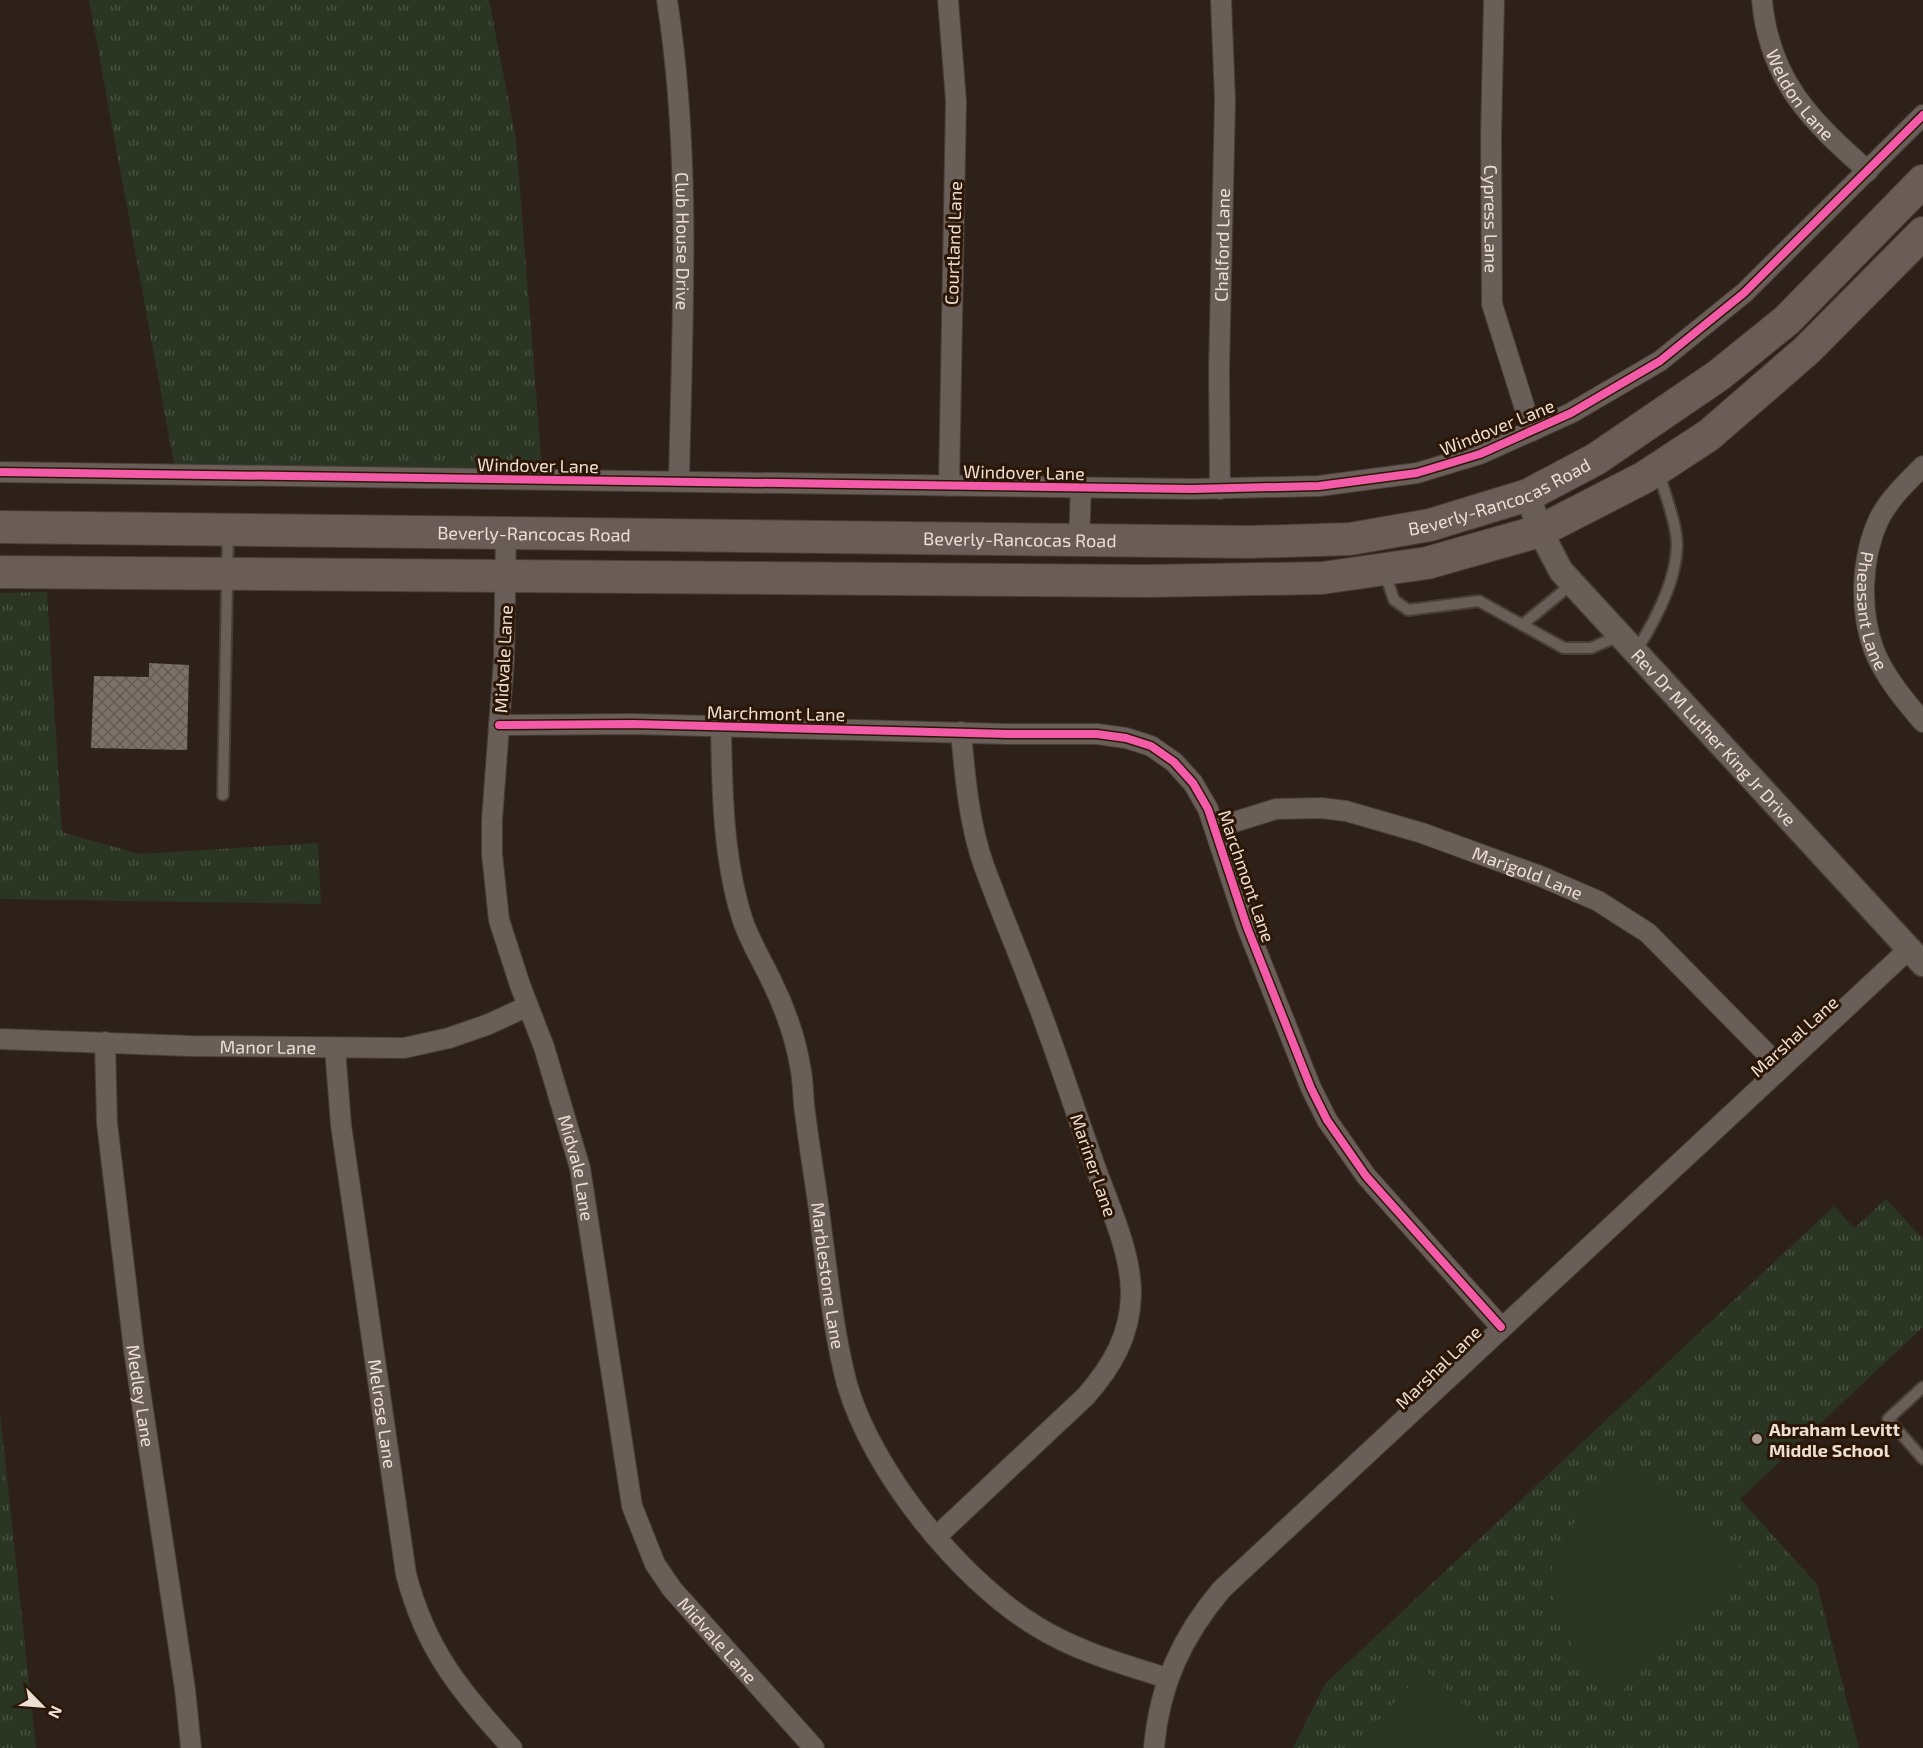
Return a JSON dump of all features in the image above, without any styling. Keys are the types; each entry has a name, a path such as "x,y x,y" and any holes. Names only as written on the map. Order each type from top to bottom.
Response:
{"main road":[{"name":"Beverly-Rancocas Road","path":"0,527 1250,542 1350,539 1431,525 1528,495 1596,459 1719,375 1787,320 1923,181"},
{"path":"0,572 1148,581 1322,578 1427,563 1540,531 1657,468 1709,435 1807,350 1922,235"},
{"path":"878,579 901,562 927,555 1039,557 1062,552 1079,540"}],"street":[{"name":"Club House Drive","path":"667,0 678,90 682,161 680,481"},
{"name":"Courtland Lane","path":"948,0 956,101 948,486"},
{"name":"Chalford Lane","path":"1220,489 1219,370 1225,100 1221,0"},
{"name":"Cypress Lane","path":"1494,0 1491,135 1492,304 1532,431"},
{"name":"Weldon Lane","path":"1762,0 1768,36 1776,59 1804,110 1830,138 1868,171"},
{"name":"Windover Lane","path":"0,472 1220,489 1319,486 1417,473 1480,454 1532,431 1601,397 1660,361 1744,293 1923,115"},
{"path":"1898,207 1922,235"},
{"name":"Pheasant Lane","path":"1923,466 1896,495 1880,518 1863,574 1874,649 1886,673 1923,722"},
{"path":"1079,540 1081,488"},
{"name":"Rev Dr M Luther King Jr Drive","path":"1528,495 1540,531 1561,571 1916,957"},
{"name":"Midvale Lane","path":"506,532 507,576 492,854 499,920 544,1047 580,1168 632,1506 655,1564 672,1589 814,1748"},
{"name":"Marchmont Lane","path":"500,725 1097,734 1126,738 1151,746 1174,762 1193,783 1215,828 1247,927 1311,1088 1327,1120 1366,1176 1501,1327"},
{"name":"Marblestone Lane","path":"721,727 722,773 729,858 735,889 742,919 784,1008 802,1071 832,1316 847,1384 873,1447 909,1502 937,1536 991,1592 1037,1627 1085,1650 1167,1678"},
{"name":"Mariner Lane","path":"937,1536 1086,1396 1105,1374 1120,1350 1130,1322 1131,1293 1127,1262 1108,1204 1046,1025 984,865 966,787 962,732"},
{"name":"Marigold Lane","path":"1215,828 1276,809 1321,808 1346,811 1422,832 1540,876 1598,901 1648,933 1781,1068"},
{"name":"Marshal Lane","path":"1154,1748 1156,1719 1167,1678 1187,1636 1222,1589 1433,1395 1501,1327 1781,1068 1916,957"},
{"name":"Manor Lane","path":"0,1039 378,1050 428,1045 489,1024 528,1006"},
{"name":"Medley Lane","path":"105,1042 107,1124 126,1285 192,1748"},
{"name":"Melrose Lane","path":"335,1048 341,1125 406,1574 414,1606 444,1666 463,1693 512,1748"}],"lane":[{"path":"1384,569 1394,600 1408,610 1479,601 1564,648 1591,648 1628,643 1654,623 1671,581 1677,536 1657,468"},
{"path":"224,795 228,529"},
{"path":"1522,625 1573,584"},
{"path":"1922,1457 1888,1419 1923,1387"}],"green space":[{"path":"89,0 489,0 516,139 543,480 176,475"},
{"path":"47,592 62,832 140,854 318,843 321,904 0,899 0,593"},
{"name":"Abraham Levitt Middle School","path":"1886,1199 1923,1239 1923,1327 1740,1499 1817,1584 1859,1748 1293,1748 1325,1684 1834,1206 1854,1228"},
{"path":"0,1413 36,1748 0,1748"},
{"path":"1628,1461 1741,1568 1617,1696 1582,1662 1554,1615 1552,1567 1586,1499"},
{"path":"1425,1670 1512,1748 1357,1748 1367,1732"}],"building":[{"path":"149,663 189,665 187,750 91,748 94,676 149,677"}],"cycle path":[{"path":"0,472 1192,489 1319,486 1417,473 1480,454 1571,413 1660,361 1744,293 1923,115"},
{"path":"499,725 633,724 1008,734 1097,734 1126,738 1151,746 1174,762 1193,783 1208,809 1247,927 1311,1088 1327,1120 1366,1176 1501,1327"}],"place":[{"name":"Abraham Levitt Middle School","path":"1757,1439"}]}
